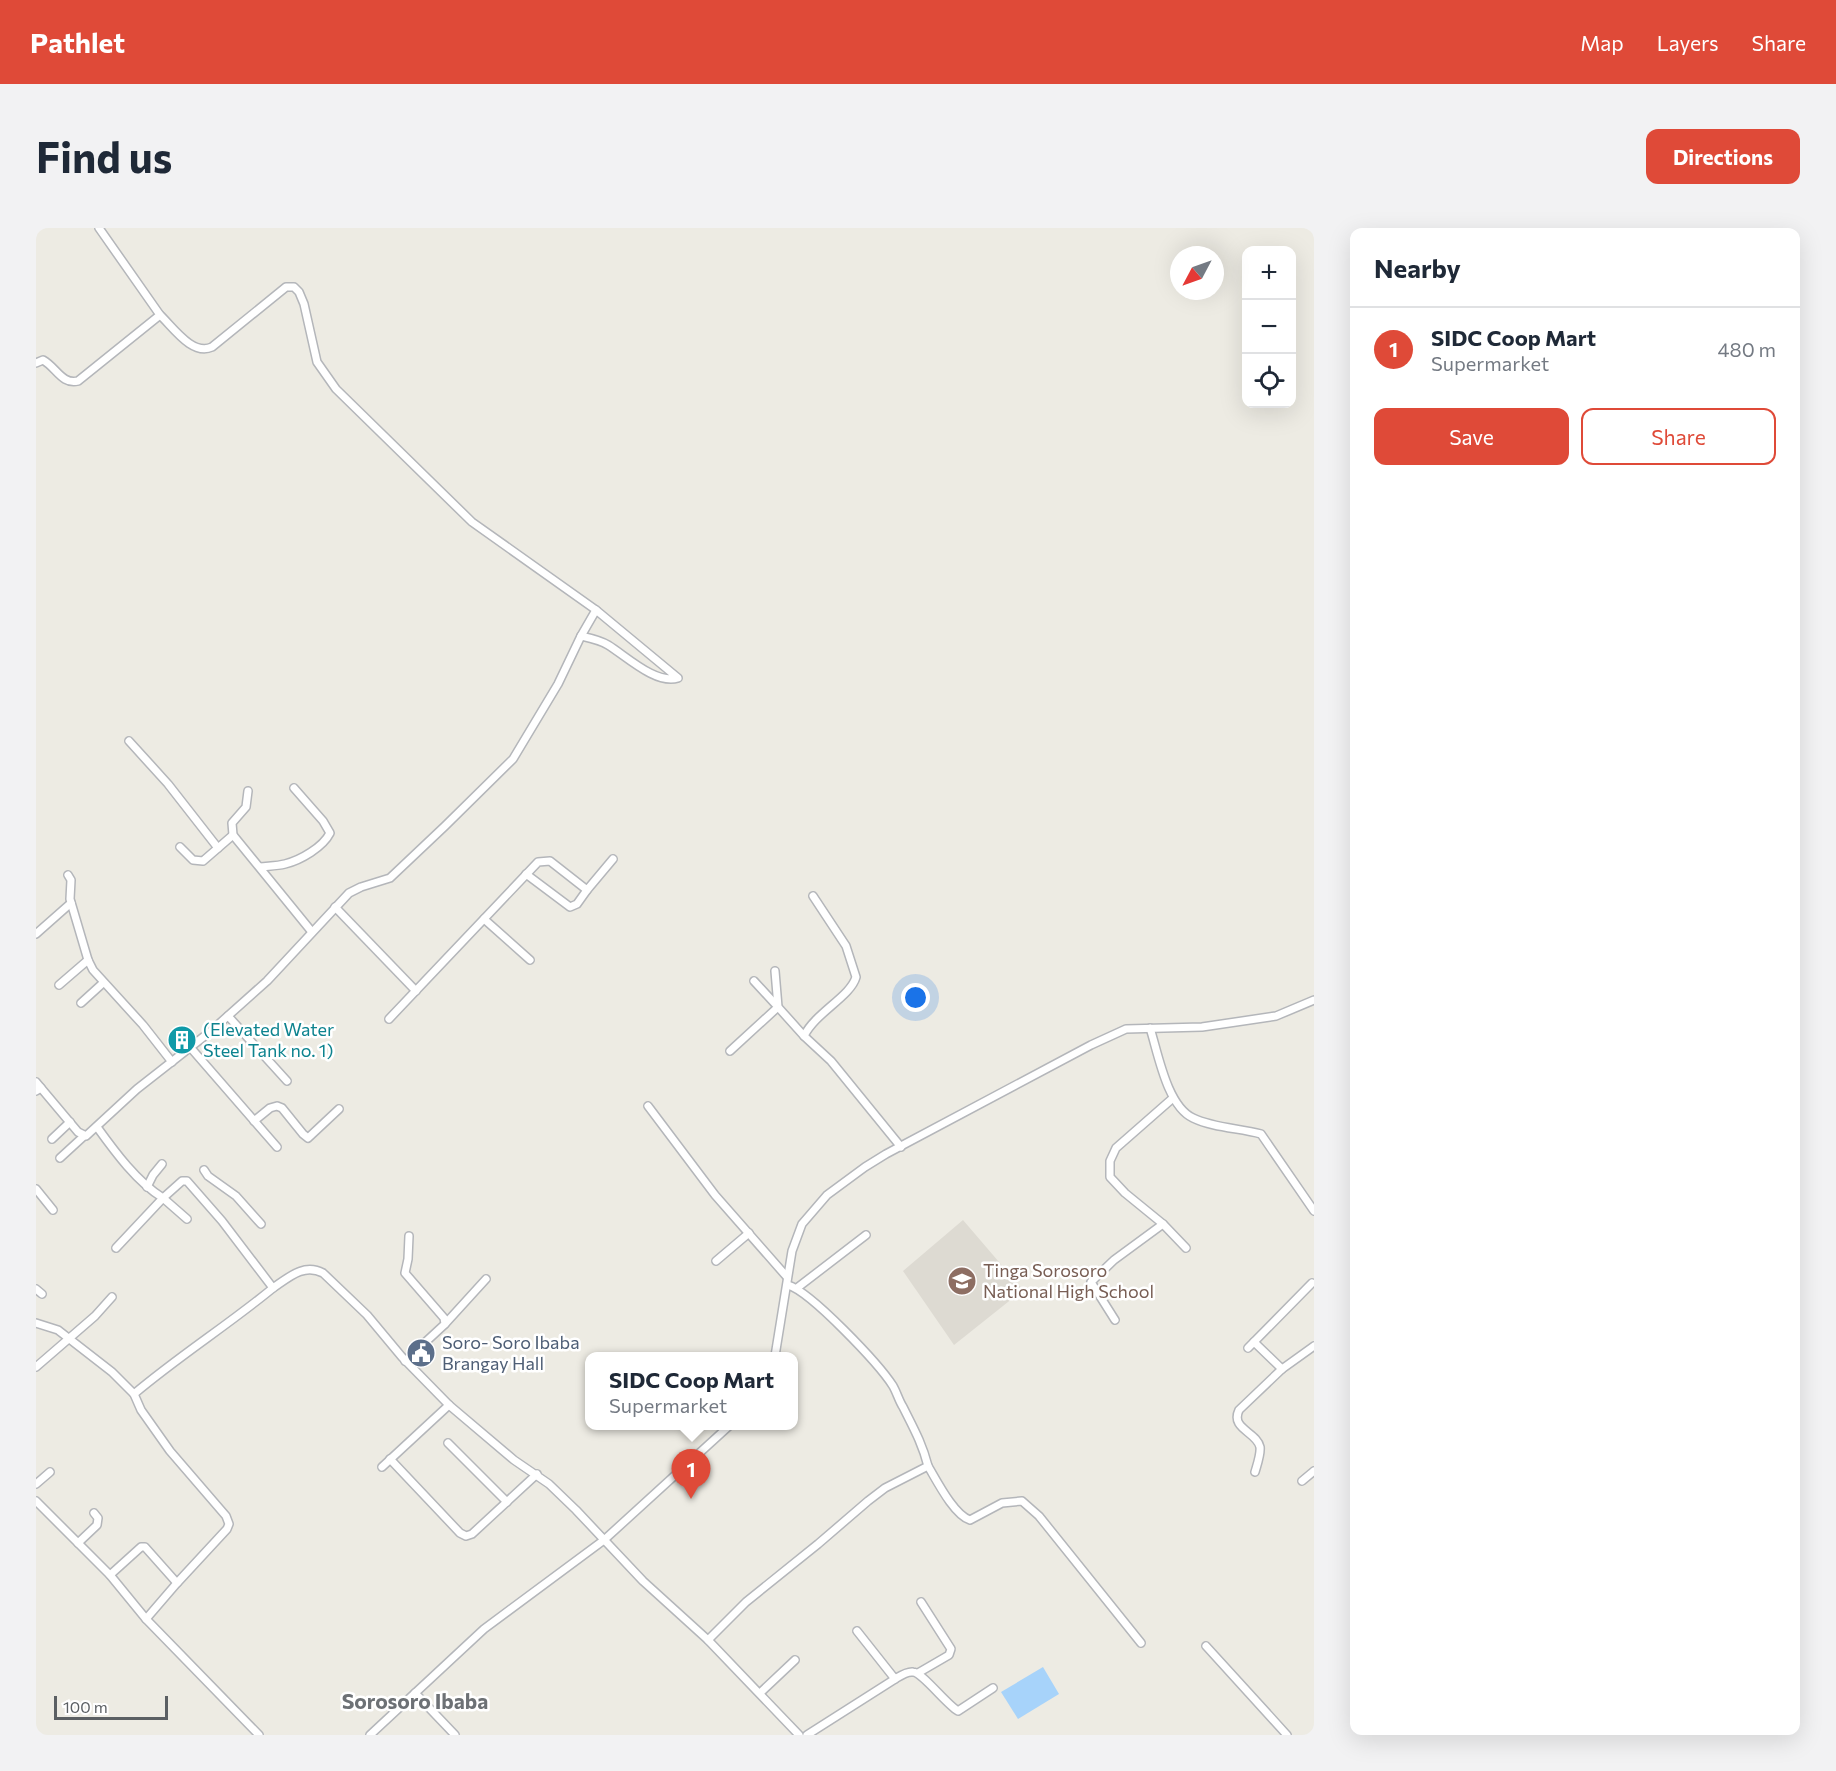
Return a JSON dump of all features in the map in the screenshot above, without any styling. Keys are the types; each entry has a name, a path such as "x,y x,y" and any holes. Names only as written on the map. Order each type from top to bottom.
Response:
{"street":[{"path":"99,228 160,315 189,343 200,349 206,350 212,347 286,287 294,287 304,304 317,362 336,389 472,522 596,610 678,678 668,680 658,676 600,641 581,636"},
{"path":"36,363 43,360 67,381 72,383 78,381 160,315"},
{"path":"60,1158 137,1089 228,1016 267,981 349,893 360,887 390,878 513,759 558,684 596,610"},
{"path":"129,741 168,784 218,848"},
{"path":"260,867 286,864 295,860 323,842 330,833 323,821 294,788"},
{"path":"248,791 246,807 232,823 233,836 312,932"},
{"path":"180,848 192,860 203,861 233,836"},
{"path":"526,874 570,907 577,904 613,859"},
{"path":"389,1019 538,862 550,861 587,890"},
{"path":"68,875 71,880 69,896 88,960 103,983 172,1062"},
{"path":"804,1036 812,1022 851,986 856,977 846,946 813,896"},
{"path":"36,934 71,903"},
{"path":"335,907 417,991"},
{"path":"484,919 530,960"},
{"path":"59,985 88,960"},
{"path":"775,971 778,1007"},
{"path":"754,981 804,1036 831,1061 901,1147"},
{"path":"81,1003 103,983"},
{"path":"777,1352 792,1251 802,1224 827,1195 865,1167 1091,1045 1126,1029 1202,1027 1276,1016 1314,1000"},
{"path":"730,1051 778,1007"},
{"path":"228,1016 287,1080"},
{"path":"1150,1028 1173,1098 1184,1112 1192,1118 1261,1134 1314,1211"},
{"path":"190,1047 277,1147"},
{"path":"38,1087 84,1136"},
{"path":"1173,1098 1116,1148 1109,1168 1110,1177 1125,1193 1163,1224 1186,1248"},
{"path":"254,1121 270,1108 277,1106 282,1108 308,1138 339,1109"},
{"path":"648,1106 715,1194 788,1281 813,1300 893,1386 922,1444 928,1466 943,1491 965,1518 970,1520 1002,1503 1022,1502 1039,1516 1141,1643"},
{"path":"52,1139 70,1122"},
{"path":"97,1127 147,1187 187,1219"},
{"path":"147,1187 162,1164"},
{"path":"204,1170 208,1176 236,1196 261,1224"},
{"path":"116,1248 163,1198 182,1181 188,1181 273,1288"},
{"path":"36,1189 53,1210"},
{"path":"1115,1320 1091,1282 1114,1260 1163,1224"},
{"path":"716,1261 749,1233"},
{"path":"797,1287 866,1235"},
{"path":"409,1236 405,1273 444,1318 445,1324"},
{"path":"134,1394 168,1366 297,1272 306,1269 323,1273 367,1315 405,1361 449,1405 514,1460 537,1474 576,1510 648,1587 708,1640 796,1734"},
{"path":"405,1361 445,1324 486,1279"},
{"path":"1282,1369 1251,1345 1313,1282"},
{"path":"36,1289 42,1294"},
{"path":"36,1367 95,1316 112,1297"},
{"path":"36,1323 58,1330 112,1372 134,1394 151,1425 170,1451 226,1516 229,1524 146,1619"},
{"path":"1255,1472 1260,1448 1238,1422 1239,1410 1282,1369 1314,1346"},
{"path":"382,1467 449,1405"},
{"path":"370,1735 484,1629 604,1540 724,1430"},
{"path":"448,1443 507,1502"},
{"path":"390,1459 464,1535 472,1534 537,1474"},
{"path":"708,1640 746,1602 868,1501 885,1488 928,1466"},
{"path":"1302,1481 1314,1470"},
{"path":"36,1484 50,1472"},
{"path":"36,1501 110,1575 146,1619 259,1735"},
{"path":"78,1543 97,1524 98,1518 94,1513"},
{"path":"110,1575 141,1547 146,1546 177,1583"},
{"path":"918,1673 949,1655 951,1649 921,1602"},
{"path":"857,1631 895,1679"},
{"path":"1206,1646 1287,1735"},
{"path":"759,1693 795,1660"},
{"path":"807,1735 910,1671 918,1673 958,1711 993,1688"},
{"path":"415,1693 455,1735"}],"shaded area":[{"name":"Tinga Sorosoro National High School","path":"963,1220 1023,1290 954,1345 903,1271"}],"water":[{"path":"1043,1667 1059,1694 1018,1719 1001,1692"}],"place":[{"name":"(Elevated Water Steel Tank no. 1)","path":"182,1040"},
{"name":"Tinga Sorosoro National High School","path":"962,1281"},
{"name":"Soro- Soro Ibaba Brangay Hall","path":"421,1353"},
{"name":"SIDC Coop Mart","path":"691,1499"}],"district":[{"name":"Sorosoro Ibaba","path":"415,1702"}]}
